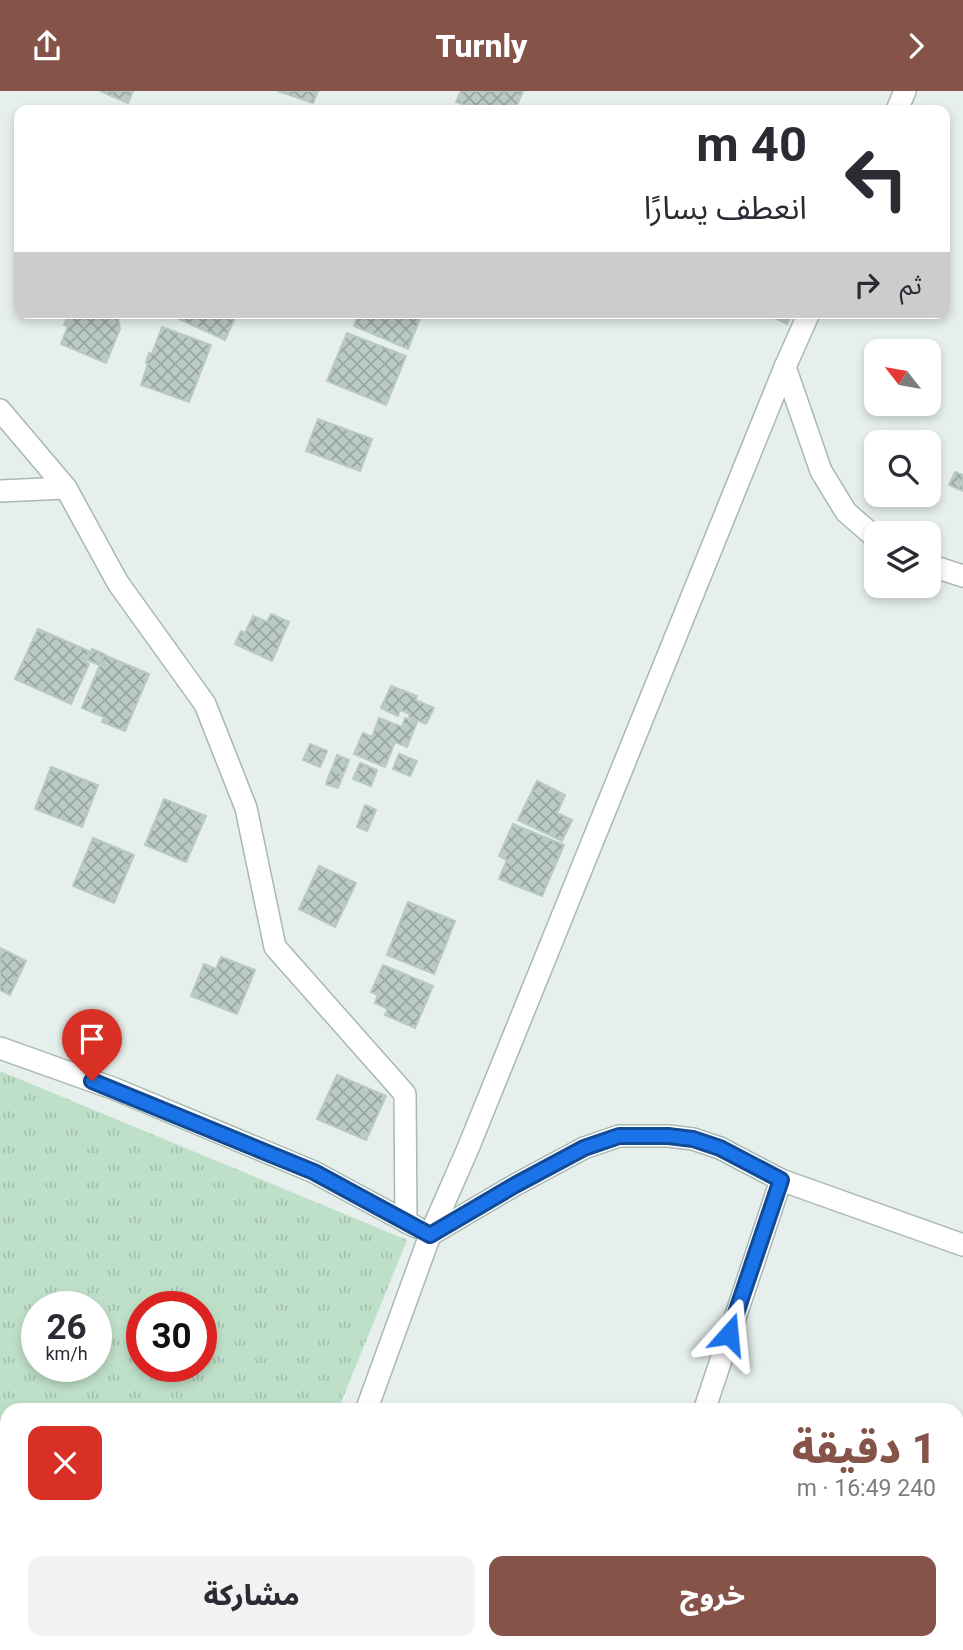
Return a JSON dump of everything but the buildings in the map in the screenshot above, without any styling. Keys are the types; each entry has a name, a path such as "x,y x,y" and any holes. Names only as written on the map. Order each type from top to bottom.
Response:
{"street":[{"path":"369,1403 430,1235 806,319"},
{"path":"785,367 821,471 846,512 864,528"},
{"path":"0,410 66,488 118,583 205,704 246,808 275,947 405,1094 406,1221"},
{"path":"0,491 66,488"},
{"path":"941,569 963,576"},
{"path":"0,1048 115,1089 314,1172 430,1235"},
{"path":"430,1235 584,1148 619,1136 668,1136 693,1139 720,1148 781,1180 963,1245"},
{"path":"707,1403 781,1180"}],"green space":[{"path":"0,1071 407,1240 341,1403 0,1403"}],"route":[{"path":"92,1081 314,1172 430,1235 584,1148 619,1136 668,1136 693,1139 720,1148 781,1180 729,1334"}]}
